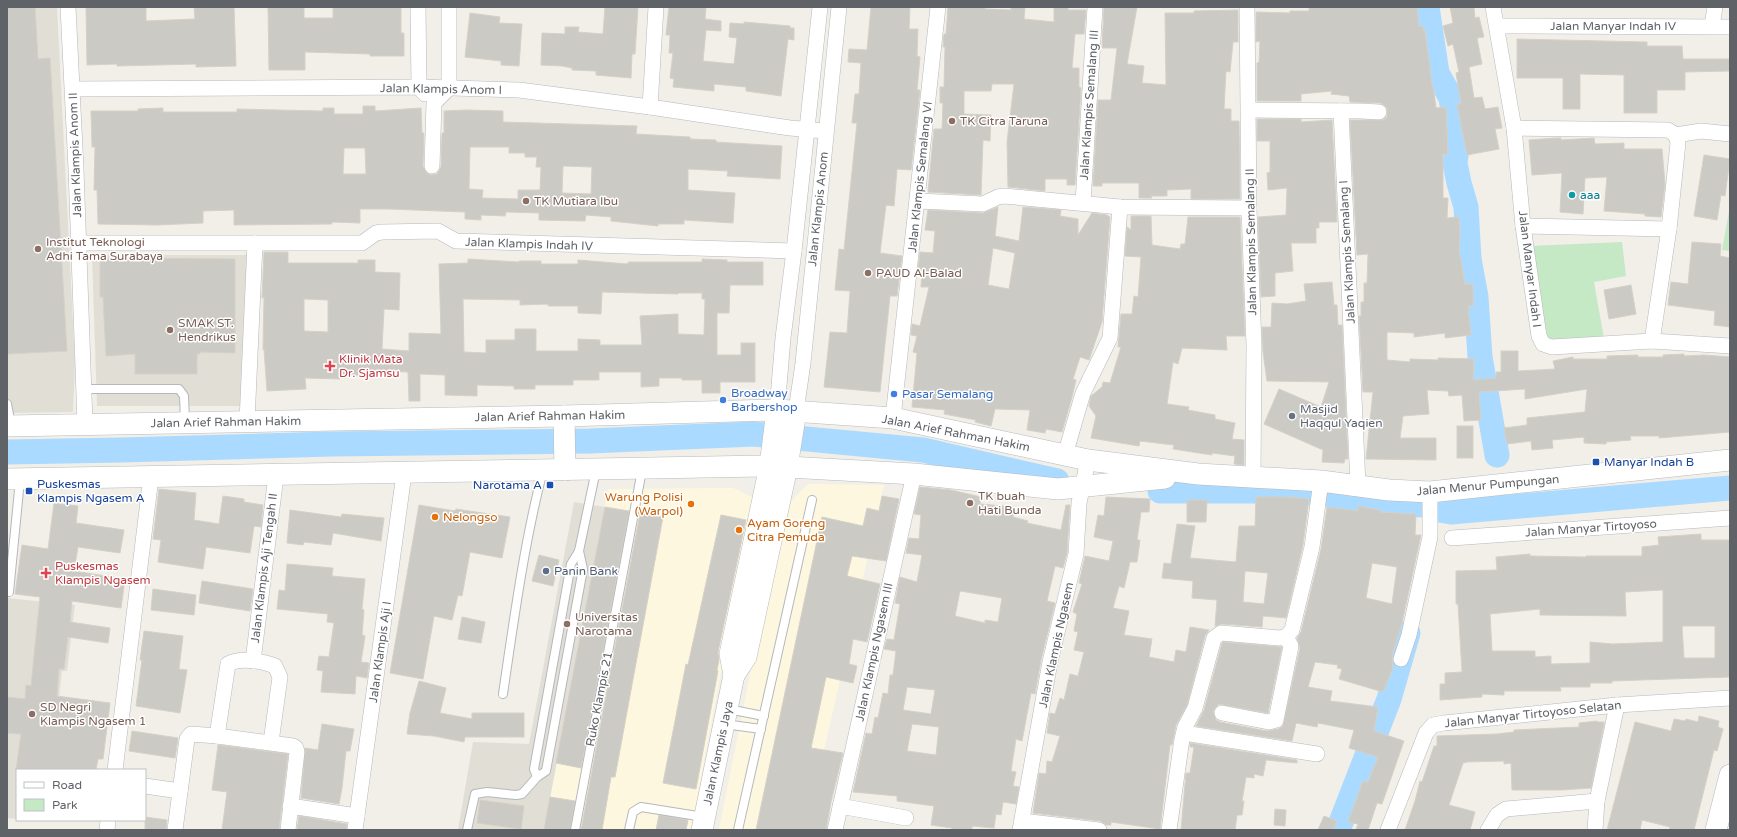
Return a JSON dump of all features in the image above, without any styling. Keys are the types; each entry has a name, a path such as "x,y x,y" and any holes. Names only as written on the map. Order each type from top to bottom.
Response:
{"street":[{"name":"Jalan Klampis Anom II","path":"68,7 73,89 85,424"},
{"path":"418,7 419,88 434,103"},
{"path":"432,166 434,103 449,88 449,7"},
{"path":"650,107 656,7"},
{"name":"Jalan Klampis Anom","path":"786,417 781,362 820,7"},
{"name":"Jalan Klampis Anom","path":"786,417 803,363 825,132 839,7"},
{"name":"Jalan Klampis Semalang VI","path":"893,418 918,201 938,7"},
{"name":"Jalan Klampis Semalang III","path":"1084,203 1096,7"},
{"name":"Jalan Klampis Semalang II","path":"1247,7 1249,208 1254,346 1253,477"},
{"name":"Jalan Manyar Indah I","path":"1493,7 1514,128 1524,226 1539,336 1543,344 1552,347 1652,341 1730,346"},
{"path":"1712,26 1715,7"},
{"name":"Jalan Manyar Indah IV","path":"1497,26 1730,27"},
{"name":"Jalan Klampis Anom I","path":"73,89 449,88 525,91 650,107 779,126 807,128 825,132"},
{"path":"1249,110 1379,112"},
{"name":"Jalan Klampis Semalang I","path":"1340,111 1358,485"},
{"path":"1514,128 1668,130 1676,135 1701,132 1730,134"},
{"path":"1652,341 1669,228 1678,143 1676,135"},
{"path":"918,201 983,204 998,197 1004,196 1120,207 1249,208"},
{"path":"1058,489 1065,455 1083,393 1110,338 1120,207"},
{"path":"1524,226 1669,228"},
{"name":"Jalan Klampis Indah IV","path":"78,243 362,243 376,233 382,232 438,231 442,232 449,239 456,241 794,251"},
{"path":"247,422 254,243"},
{"path":"781,362 803,363"},
{"name":"Jalan Arief Rahman Hakim","path":"9,426 247,422 564,426 786,417 893,418 1088,460"},
{"name":"Jalan Klampis Jaya","path":"703,823 734,675 746,657 786,417"},
{"path":"564,426 564,467"},
{"name":"Jalan Menur Pumpungan","path":"1088,460 1198,474 1253,477 1320,490 1358,485 1431,498 1491,487 1730,460"},
{"name":"Jalan Klampis Ngasem","path":"1021,825 1050,662 1076,554 1078,515 1088,460"},
{"path":"13,479 404,474 543,470 564,467 596,470 642,470 779,462 1058,489 1082,487"},
{"name":"Jalan Klampis Aji I","path":"356,823 404,474"},
{"name":"Jalan Klampis Ngasem III","path":"835,830 914,474"},
{"name":"Jalan Menur Pumpungan","path":"1082,487 1198,474"},
{"name":"Jalan Klampis Aji Tengah II","path":"253,661 276,476"},
{"path":"115,769 151,477"},
{"path":"1169,830 1184,733 1195,708 1214,638 1221,634 1279,638 1286,637 1292,630 1312,547 1320,490"},
{"path":"1402,660 1409,635 1430,537 1431,498"},
{"name":"Jalan Manyar Tirtoyoso","path":"1452,538 1730,518"},
{"path":"1222,713 1269,722 1276,720 1292,646 1286,637"},
{"path":"217,736 226,668 228,664 238,661 253,661 275,666 280,677 271,742"},
{"name":"Jalan Manyar Tirtoyoso Selatan","path":"1388,830 1426,733 1433,725 1617,705 1727,698"},
{"path":"1595,830 1597,802 1617,705"},
{"path":"1184,733 1317,754"},
{"path":"175,830 189,736 192,734 271,742 293,746 296,748 297,752 288,830"},
{"path":"1716,830 1730,775"},
{"path":"146,786 180,791"},
{"path":"1488,830 1497,815 1506,809 1597,802"},
{"path":"290,806 356,823"},
{"path":"840,806 906,818"},
{"path":"1021,825 1099,830"}],"lane":[{"path":"83,389 179,389 184,396 185,423"},
{"path":"7,404 9,426"},
{"path":"503,694 518,591 535,501 543,470"},
{"path":"537,777 534,769 570,564 579,551 596,470"},
{"name":"Ruko Klampis 21","path":"575,830 642,470"},
{"path":"10,592 13,479"},
{"path":"738,830 812,500"},
{"path":"467,830 475,794 487,792 516,796 522,794 537,777 546,771 556,724 583,569 579,551"},
{"path":"726,717 764,716"},
{"path":"726,717 761,729"},
{"path":"629,830 633,812 641,807 703,823"}],"shaded area":[{"name":"Institut Teknologi Adhi Tama Surabaya","path":"7,7 57,7 75,363 73,412 7,413"},
{"name":"SMAK ST. Hendrikus","path":"92,255 247,255 245,406 97,406"},
{"path":"808,484 884,485 806,830 719,830 779,529 789,504"},
{"path":"733,488 754,498 691,830 544,830 608,489"},
{"name":"Universitas Narotama","path":"574,502 605,507 544,830 458,830 473,742 529,744"},
{"name":"SD Negri Klampis Ngasem 1","path":"7,598 75,605 67,671 62,671 54,743 18,769 16,769 16,819 7,818"}],"green space":[{"path":"1730,206 1730,251 1722,250"},
{"path":"1622,242 1626,276 1594,282 1604,339 1549,344 1530,246"}],"building":[{"name":"Institut Teknologi Adhi Tama Surabaya","path":"7,7 35,7 38,59 50,58 67,351 7,354"},
{"path":"86,7 146,7 146,21 195,19 194,7 234,7 236,66 196,67 196,64 117,66 117,64 87,65"},
{"path":"268,7 304,7 304,18 333,18 333,7 401,7 401,33 404,33 404,56 370,56 370,54 305,52 305,70 269,70"},
{"path":"605,7 638,7 635,54 632,54 631,78 596,75 596,71 572,70 572,68 562,66 541,65 542,33 565,34 565,27 579,27 578,32 603,34"},
{"path":"669,7 706,7 705,19 721,21 721,31 706,30 703,61 734,64 737,38 729,37 730,23 744,24 744,22 790,26 790,28 794,28 794,40 788,39 781,96 746,91 746,87 714,84 714,91 673,87 674,79 670,78 673,53 669,53 670,35 666,35"},
{"path":"871,7 910,7 909,29 918,29 917,56 920,57 917,90 920,90 911,170 897,169 894,206 886,205 880,253 902,256 897,296 890,296 880,392 824,387 830,332 847,333 850,291 835,290 839,249 844,250 857,123 852,123 855,94 859,94 861,63 848,62 849,49 867,50"},
{"path":"948,7 985,7 985,9 1011,10 1011,7 1025,7 1024,19 1054,22 1054,7 1068,7 1068,10 1086,10 1084,34 1075,34 1072,68 1079,68 1079,87 1081,88 1075,185 1067,185 1067,179 1045,179 1045,191 1008,187 1007,142 1014,84 992,84 991,91 964,91 964,114 991,115 990,141 983,140 981,195 928,192 934,129 942,129 943,103 940,103 940,87 944,87 945,47 943,47 944,34 946,34"},
{"path":"1104,7 1137,7 1127,64 1144,66 1142,83 1166,85 1165,13 1238,10 1238,42 1233,42 1230,72 1226,71 1224,109 1231,109 1231,121 1239,121 1240,199 1191,199 1191,189 1167,190 1167,196 1139,198 1139,183 1102,183 1102,186 1093,186 1098,100 1111,100 1117,48 1102,48"},
{"path":"1417,7 1419,27 1423,26 1424,31 1425,30 1436,108 1446,107 1448,154 1443,154 1443,198 1448,198 1447,218 1459,217 1459,249 1465,284 1473,284 1473,306 1468,306 1471,335 1445,338 1445,333 1414,337 1414,333 1387,332 1387,360 1410,362 1410,359 1474,359 1473,380 1496,378 1496,372 1501,372 1501,351 1518,351 1518,371 1555,369 1553,361 1573,357 1573,359 1607,359 1607,356 1638,355 1638,357 1663,357 1663,355 1684,354 1684,356 1704,355 1730,357 1730,432 1659,438 1659,436 1630,436 1631,440 1606,442 1606,444 1584,443 1584,437 1552,440 1553,448 1532,450 1531,441 1507,444 1504,428 1527,425 1527,418 1585,412 1587,389 1525,399 1525,389 1479,392 1481,420 1464,421 1462,395 1449,396 1448,391 1427,390 1429,414 1403,416 1400,438 1436,438 1436,460 1366,459 1373,392 1363,392 1359,316 1361,316 1361,302 1364,302 1364,283 1367,283 1368,254 1357,255 1350,120 1383,120 1387,117 1387,108 1380,103 1350,102 1349,96 1331,94 1332,91 1301,94 1301,101 1257,101 1257,63 1259,62 1260,41 1256,42 1256,12 1290,13 1290,11 1309,11 1309,8"},
{"path":"1450,7 1474,7 1475,18 1479,17 1484,37 1477,38 1482,64 1469,67 1474,98 1482,97 1485,109 1498,107 1502,128 1495,129 1499,149 1467,155 1457,104 1461,104 1456,73 1459,72 1453,44 1448,46 1443,26 1453,23"},
{"path":"470,13 500,17 499,23 522,24 519,66 501,65 501,61 465,57"},
{"path":"1517,39 1647,42 1647,46 1682,46 1683,59 1730,59 1730,71 1685,72 1685,90 1657,90 1657,113 1624,113 1624,75 1580,74 1580,109 1563,109 1563,78 1517,78"},
{"path":"363,106 375,106 375,111 421,108 422,133 424,133 423,166 427,173 431,175 437,174 441,167 444,111 466,110 503,111 503,122 637,126 636,134 690,137 690,139 716,140 716,142 782,146 780,179 727,176 728,171 688,169 688,190 735,193 733,223 684,220 684,224 658,224 658,226 611,221 611,217 586,215 585,221 539,220 539,213 506,212 505,216 481,215 481,220 465,219 465,212 360,209 360,223 332,222 332,224 234,225 234,210 203,211 203,223 157,225 98,224 97,190 94,190 95,147 92,147 91,111 138,111 138,109 163,108 163,112 237,112 237,109 323,111 323,108 334,108 334,114 363,114","holes":["470,147 509,147 509,153 525,153 525,157 537,157 536,167 541,167 540,190 518,190 518,199 482,198 483,190 469,189","344,148 365,148 366,174 343,174","563,166 592,167 591,194 562,193"]},
{"path":"1257,119 1301,119 1301,122 1332,120 1337,222 1319,222 1319,228 1316,228 1316,243 1291,243 1293,271 1275,273 1275,296 1261,297 1258,217 1286,215 1287,188 1268,190 1267,173 1270,172 1270,141 1257,141"},
{"path":"1561,138 1561,140 1594,138 1595,144 1624,143 1624,149 1662,149 1665,184 1661,217 1645,216 1645,214 1604,211 1607,177 1585,178 1583,214 1560,212 1562,173 1532,175 1529,140"},
{"path":"1704,155 1730,159 1725,196 1721,195 1717,220 1694,216"},
{"path":"998,207 995,236 1019,241 1023,207 1061,210 1060,216 1078,219 1078,235 1092,213 1107,215 1110,217 1102,322 1089,360 1080,357 1073,379 1076,380 1062,432 1046,429 1045,433 1027,430 1030,410 995,409 991,426 975,422 976,420 944,414 945,410 912,407 917,353 913,352 917,336 911,335 912,324 920,326 929,287 921,287 922,270 918,270 920,252 933,253 935,231 925,230 928,210 983,213","holes":["993,248 1015,253 1009,289 988,285"]},
{"path":"1131,216 1151,216 1152,245 1180,249 1181,244 1185,244 1188,217 1240,217 1245,336 1226,336 1227,350 1182,348 1178,364 1173,362 1167,404 1189,407 1188,410 1215,415 1215,419 1235,423 1232,439 1244,440 1244,465 1234,464 1235,456 1212,453 1212,455 1173,449 1174,445 1140,441 1139,446 1091,438 1096,416 1089,406 1091,396 1102,387 1103,382 1110,383 1121,347 1118,347 1121,314 1132,314 1134,296 1138,297 1141,257 1125,256 1127,227 1131,230"},
{"path":"1692,242 1721,244 1720,256 1730,258 1730,327 1714,325 1715,311 1668,305 1671,282 1688,284"},
{"path":"264,252 288,252 288,263 358,263 358,260 375,260 375,272 400,273 399,310 384,309 382,349 409,351 409,333 441,334 439,264 468,263 468,259 519,262 541,261 541,264 578,264 578,260 628,264 628,262 702,262 702,259 727,260 727,262 763,262 763,285 730,285 729,313 717,313 717,355 741,355 741,343 755,343 755,382 720,382 720,393 702,393 702,380 682,380 682,378 659,378 659,386 641,387 641,372 599,372 599,380 573,380 573,385 535,385 535,389 514,389 514,386 477,385 477,396 445,395 445,375 420,374 420,401 409,401 408,372 382,371 381,376 340,375 340,379 305,378 306,389 267,391 264,349 263,350 264,297 262,298","holes":["602,292 678,294 702,293 702,299 705,299 704,335 678,334 678,314 640,316 642,345 600,345 600,340 578,339 578,351 536,351 536,329 515,329 515,340 486,340 486,353 464,352 463,299 520,300 520,305 548,304 548,306 578,306 578,313 601,314","304,299 328,300 328,332 304,331"]},
{"name":"SMAK ST. Hendrikus","path":"100,258 235,259 235,353 200,352 200,354 197,354 197,374 135,374 135,354 106,356 103,297 100,297"},
{"path":"1332,282 1334,305 1337,305 1338,325 1342,325 1348,459 1345,459 1344,463 1322,462 1323,450 1264,424 1279,389 1321,407 1329,382 1267,381 1263,352 1262,327 1271,327 1272,303 1287,304 1306,301 1304,284"},
{"path":"1631,285 1636,314 1609,319 1604,290"},
{"path":"1457,426 1473,426 1473,458 1457,458"},
{"path":"920,487 951,490 981,497 980,504 1015,507 1013,517 1028,521 1027,523 1061,530 1066,505 1070,505 1067,553 1063,568 1055,566 1047,601 1055,603 1041,660 1035,694 1031,693 1022,741 1016,739 1011,771 1016,772 1013,786 1019,787 1016,804 1003,802 1001,815 996,814 994,828 972,826 972,830 952,830 952,828 931,825 934,806 897,801 897,796 853,792 866,733 872,734 875,717 878,718 883,693 888,694 890,675 893,675 896,651 884,649 887,639 894,640 900,604 895,603 900,577 917,582 922,555 906,553 909,538 919,539 921,515 914,514","holes":["960,591 1002,598 998,622 985,620 985,623 955,616","907,687 935,690 931,714 903,710","912,724 939,727 936,755 907,751"]},
{"path":"159,489 196,493 194,520 219,524 223,496 244,499 244,502 263,505 261,527 254,526 250,553 206,547 203,569 158,562 161,540 153,539"},
{"path":"882,496 899,499 886,561 852,556 847,576 880,584 867,642 853,639 849,664 857,666 853,683 826,677 811,748 843,753 826,830 756,830 822,517 863,526 867,508 879,511"},
{"path":"1106,497 1150,499 1149,512 1141,512 1137,540 1140,540 1137,562 1130,562 1124,588 1119,586 1113,608 1129,611 1124,635 1152,639 1149,657 1174,662 1176,650 1186,652 1190,627 1209,630 1205,636 1187,705 1176,725 1172,745 1170,745 1160,829 1111,822 1111,825 1106,825 1100,821 1033,813 1039,773 1046,774 1047,761 1052,762 1060,736 1047,733 1050,713 1055,714 1060,698 1064,700 1070,674 1078,676 1084,652 1074,650 1078,632 1074,631 1077,614 1073,612 1082,584 1079,583 1085,556 1109,561 1113,541 1094,537 1098,515 1104,516"},
{"path":"1256,497 1289,497 1309,499 1303,545 1286,618 1263,616 1262,627 1222,624 1215,626 1217,600 1192,598 1193,581 1162,578 1164,563 1171,564 1177,524 1195,526 1190,558 1236,562 1239,526 1255,526","holes":["1245,571 1268,573 1264,604 1243,602"]},
{"path":"1187,500 1207,500 1206,522 1187,522"},
{"path":"54,503 78,506 76,523 124,530 120,553 78,547 74,571 125,579 121,608 72,601 70,622 110,628 108,643 68,637 64,669 59,669 57,696 110,703 103,759 98,759 96,769 16,769 21,734 7,733 7,697 25,699 26,685 31,686 40,597 15,594 22,545 48,549"},
{"path":"419,505 455,511 456,509 510,517 502,558 470,552 462,596 458,595 452,620 434,616 423,679 390,673"},
{"path":"1358,506 1380,510 1380,512 1416,514 1415,535 1421,535 1402,623 1392,656 1393,668 1383,692 1339,679 1342,669 1337,668 1338,665 1315,662 1308,687 1332,691 1330,701 1378,707 1374,731 1404,741 1382,804 1377,803 1368,830 1356,830 1358,824 1348,822 1363,781 1368,782 1378,757 1349,748 1354,730 1318,723 1317,727 1296,723 1292,741 1196,726 1204,710 1222,643 1224,642 1282,647 1268,713 1219,704 1213,711 1216,720 1267,731 1278,729 1283,726 1300,648 1297,638 1301,632 1321,549 1327,507 1358,511","holes":["1372,563 1397,567 1392,604 1366,598"]},
{"path":"605,507 629,511 581,768 556,763"},
{"path":"290,510 341,517 342,514 384,518 381,541 333,533 331,545 304,542 303,545 287,543"},
{"path":"640,513 663,517 615,777 611,777 602,830 581,830"},
{"path":"721,515 746,520 718,652 718,671 696,789 663,783 686,664 688,665"},
{"path":"1701,534 1701,540 1730,540 1730,677 1612,681 1612,683 1590,683 1590,687 1560,687 1561,691 1504,691 1504,695 1482,694 1482,697 1440,700 1440,684 1445,684 1445,673 1462,672 1458,604 1456,604 1456,571 1497,570 1496,557 1530,554 1530,556 1586,557 1642,556 1642,547 1659,545 1658,537","holes":["1663,590 1663,642 1613,644 1590,642 1590,663 1551,664 1551,656 1535,657 1535,651 1492,651 1490,614 1540,609 1540,615 1626,616 1625,592","1682,626 1715,626 1715,658 1684,658"]},
{"name":"Panin Bank","path":"539,555 559,560 553,586 532,581"},
{"path":"287,564 333,568 332,576 365,579 362,609 364,610 362,635 365,636 361,662 369,663 367,678 356,676 355,694 321,692 323,671 317,670 319,656 329,657 334,623 327,622 328,614 277,609 279,590 285,591"},
{"path":"202,581 253,589 250,611 199,603"},
{"path":"153,589 196,595 194,615 151,610"},
{"path":"462,617 485,622 481,643 458,639"},
{"path":"144,631 183,636 179,669 187,670 180,713 136,706"},
{"path":"419,681 446,688 440,713 472,719 472,713 524,713 524,737 465,737 464,742 434,736 407,734 410,713"},
{"path":"1699,716 1719,721 1718,727 1723,729 1717,751 1714,750 1694,830 1669,830 1670,827 1642,820 1640,830 1607,830 1635,722 1671,731 1674,719 1685,721 1686,719 1698,722"},
{"path":"1597,721 1604,722 1604,724 1591,788 1562,790 1512,790 1511,763 1504,764 1504,761 1467,762 1463,763 1449,805 1475,812 1470,830 1405,830 1420,781 1422,782 1434,746 1437,746 1437,736 1497,734 1514,732 1514,730 1579,727 1579,723"},
{"path":"322,724 354,729 350,751 346,751 339,804 301,798 305,748 318,750"},
{"path":"132,731 178,738 175,758 129,751"},
{"path":"1190,743 1297,760 1297,763 1266,760 1263,776 1254,774 1254,778 1246,777 1242,801 1244,801 1242,815 1237,815 1235,830 1181,830 1186,773 1190,773 1194,747 1190,747"},
{"path":"218,745 288,754 279,830 222,830 227,792 212,790"},
{"path":"550,797 575,801 570,830 544,830"},
{"path":"480,800 524,806 521,829 477,823"},
{"path":"1275,809 1286,810 1285,826 1274,825"},
{"path":"659,815 688,820 686,830 656,830"},
{"path":"299,816 347,824 346,830 297,830"},
{"path":"1324,816 1337,821 1333,830 1318,830"},
{"path":"146,817 167,820 166,830 145,830"}],"waterway":[{"path":"1427,7 1437,73 1451,98 1456,130 1457,147 1455,163 1466,207 1469,259 1476,297 1480,357 1497,455"},
{"path":"7,452 331,444 590,441 754,434 923,450 1057,481"},
{"path":"1160,491 1285,491 1320,493 1385,504 1429,505 1440,510 1451,512 1730,488"},
{"path":"1338,830 1389,699 1408,633"}],"place":[{"name":"TK Citra Taruna","path":"952,121"},
{"name":"aaa","path":"1572,195"},
{"name":"TK Mutiara Ibu","path":"526,201"},
{"name":"Institut Teknologi Adhi Tama Surabaya","path":"38,249"},
{"name":"PAUD Al-Balad","path":"868,273"},
{"name":"SMAK ST. Hendrikus","path":"170,330"},
{"name":"Klinik Mata Dr. Sjamsu","path":"330,366"},
{"name":"Pasar Semalang","path":"894,394"},
{"name":"Broadway Barbershop","path":"723,400"},
{"name":"Masjid Haqqul Yaqien","path":"1292,416"},
{"name":"Manyar Indah B","path":"1596,462"},
{"name":"Narotama A","path":"550,485"},
{"name":"Puskesmas Klampis Ngasem A","path":"29,491"},
{"name":"TK buah Hati Bunda","path":"970,503"},
{"name":"Warung Polisi (Warpol)","path":"691,504"},
{"name":"Nelongso","path":"435,517"},
{"name":"Ayam Goreng Citra Pemuda","path":"739,530"},
{"name":"Panin Bank","path":"546,571"},
{"name":"Puskesmas Klampis Ngasem","path":"46,573"},
{"name":"Universitas Narotama","path":"567,624"},
{"name":"SD Negri Klampis Ngasem 1","path":"32,714"}]}
